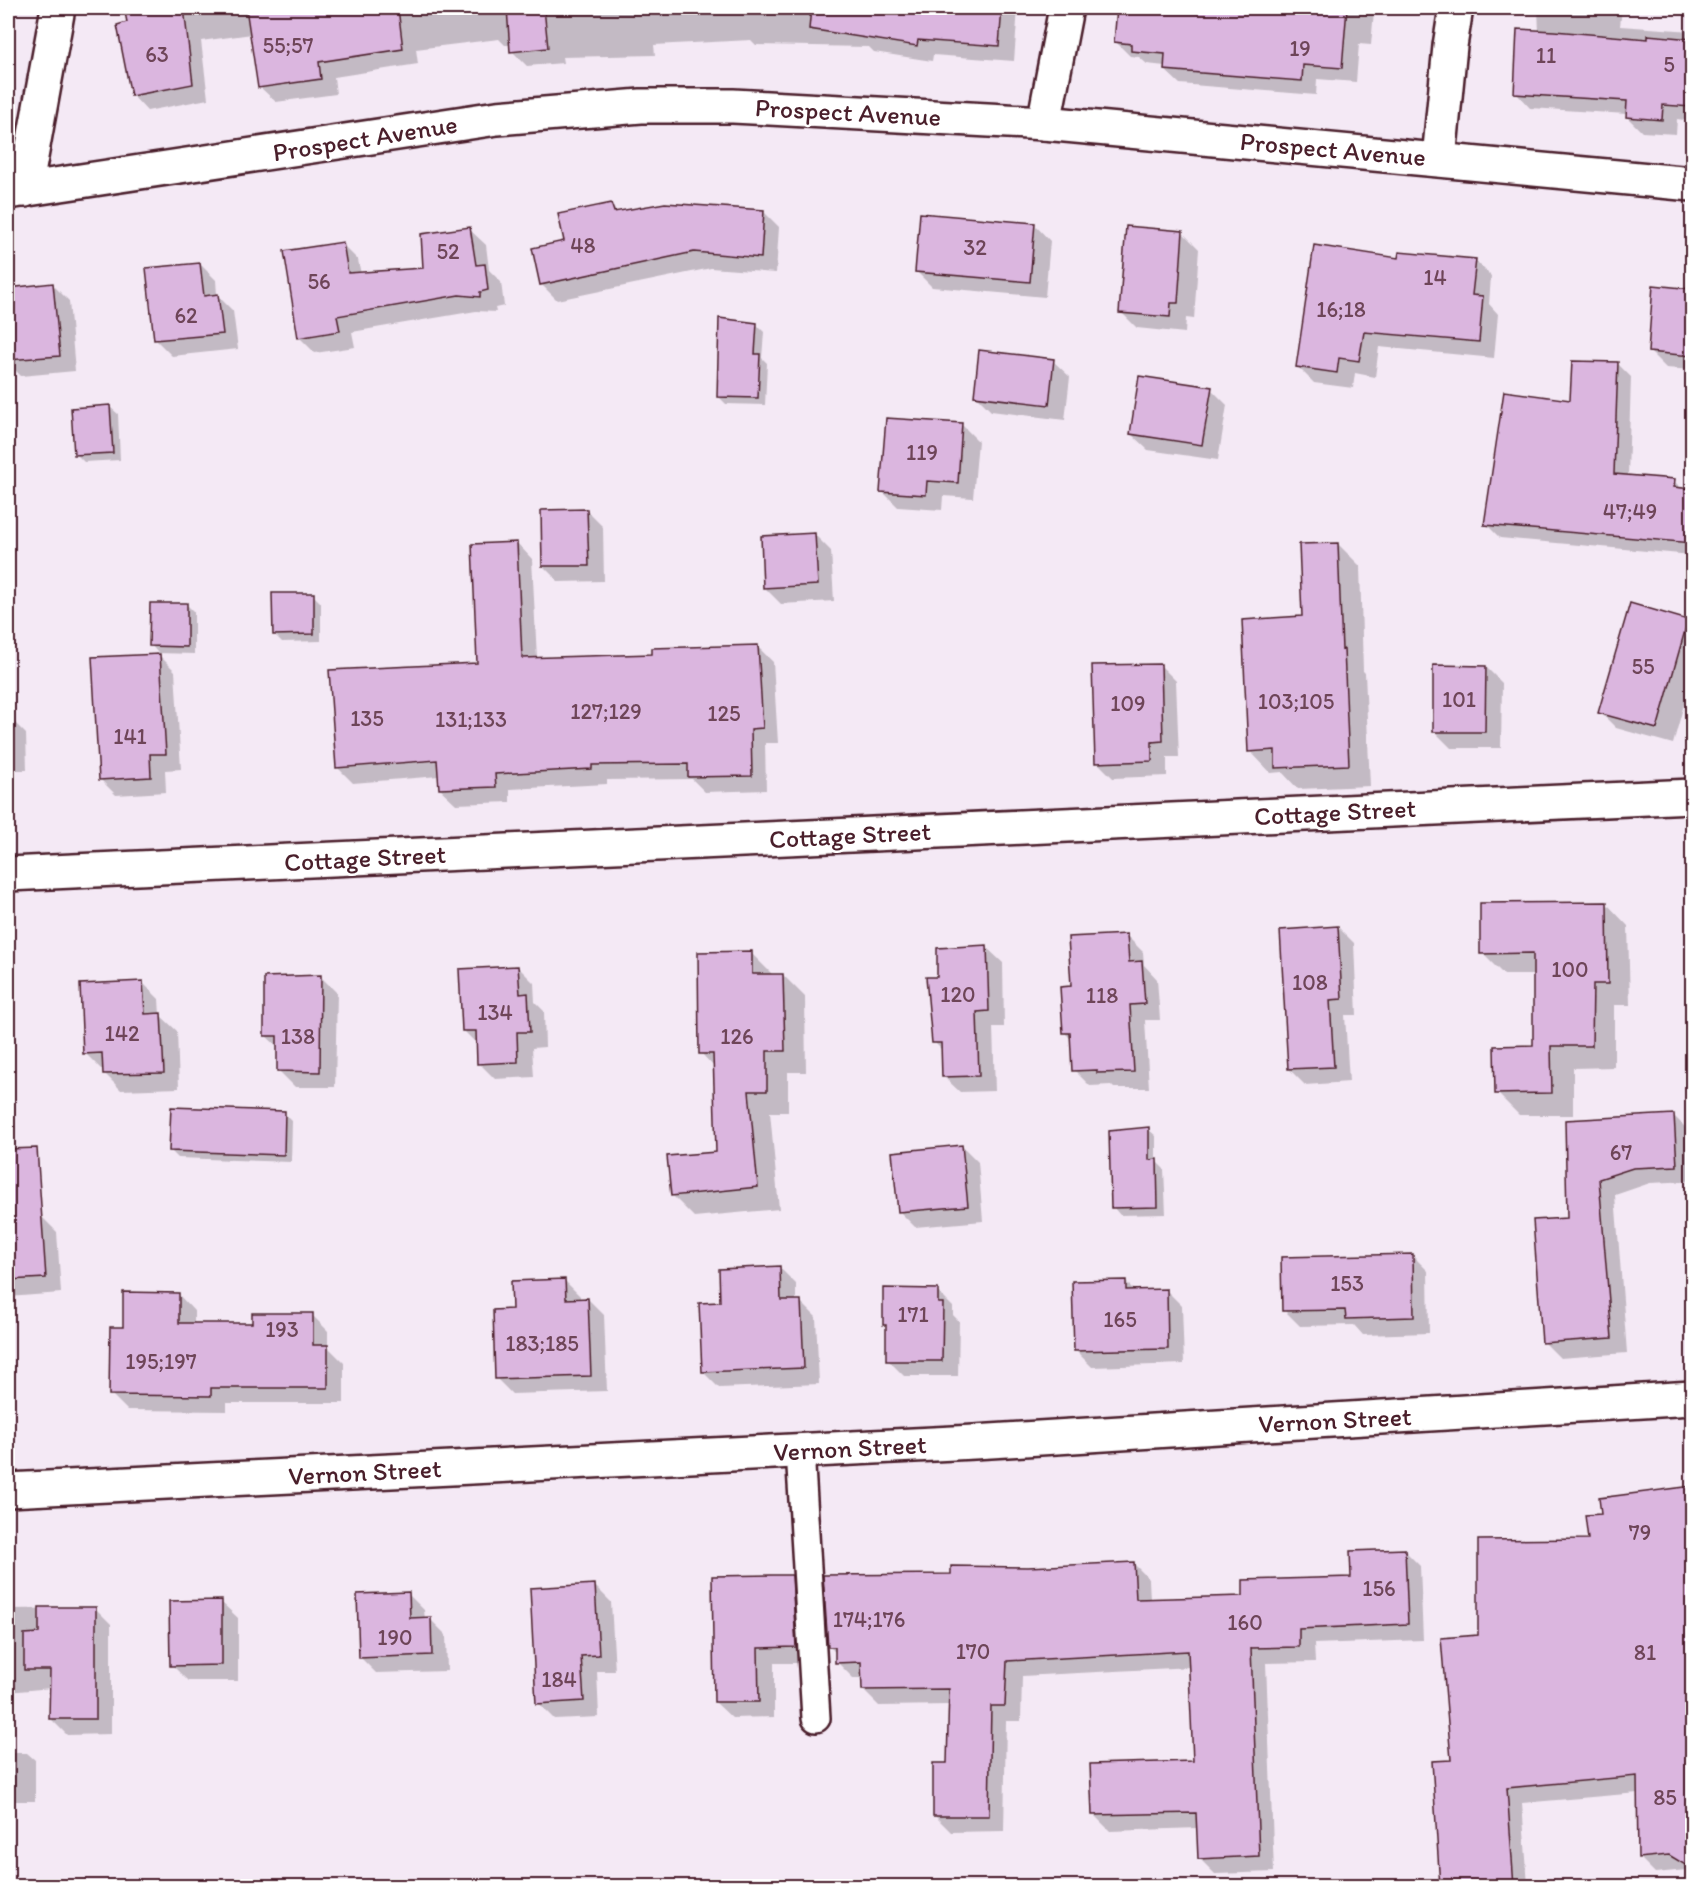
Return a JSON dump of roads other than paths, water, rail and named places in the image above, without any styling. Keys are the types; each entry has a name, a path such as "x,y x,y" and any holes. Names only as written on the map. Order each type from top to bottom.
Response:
{"street":[{"path":"16,191 58,8"},
{"path":"1044,123 1066,8"},
{"path":"1439,159 1456,8"},
{"name":"Prospect Avenue","path":"16,191 497,118 641,106 733,106 1044,123 1692,184"},
{"name":"Cottage Street","path":"8,874 1692,796"},
{"name":"Vernon Street","path":"8,1490 974,1442 1692,1398"}],"lane":[{"path":"800,1450 816,1718"}]}
